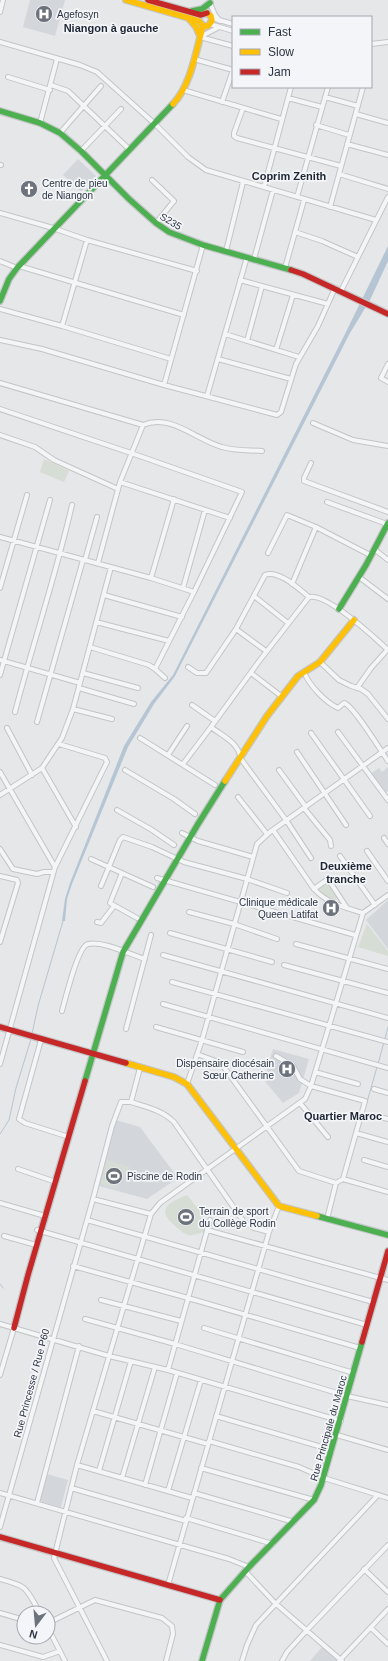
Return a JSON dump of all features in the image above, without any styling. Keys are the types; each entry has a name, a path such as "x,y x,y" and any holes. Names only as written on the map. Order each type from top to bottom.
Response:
{"street":[{"path":"0,12 3,0"},
{"path":"126,0 188,18 201,24 211,21 221,21 232,24"},
{"path":"148,0 189,12 204,14 220,27 232,31"},
{"path":"189,12 202,9 210,1"},
{"path":"0,301 9,279 18,267 53,228 172,106 183,90 194,59 204,14 210,1"},
{"path":"210,1 216,15 221,21"},
{"path":"188,18 196,27 200,37"},
{"path":"200,37 211,30 220,27"},
{"path":"200,37 232,46"},
{"path":"372,44 388,41"},
{"path":"0,42 80,65 97,72 155,124 197,165 206,170 376,220"},
{"path":"40,123 58,59"},
{"path":"194,59 232,70"},
{"path":"222,102 232,73"},
{"path":"8,77 68,91 130,150"},
{"path":"60,133 101,86"},
{"path":"264,187 291,88"},
{"path":"296,197 328,88"},
{"path":"330,207 363,88"},
{"path":"183,90 282,119"},
{"path":"325,97 358,106"},
{"path":"288,98 322,107"},
{"path":"243,108 234,136 308,158 341,166"},
{"path":"81,151 121,109"},
{"name":"S235","path":"0,111 40,123 60,133 81,151 104,175 156,223 172,234 310,277 388,314"},
{"path":"356,114 388,121"},
{"path":"316,126 349,134"},
{"path":"347,144 388,155"},
{"path":"339,174 388,189"},
{"path":"152,180 174,201 156,223"},
{"path":"226,251 243,182"},
{"path":"207,396 240,280 251,258 273,190"},
{"path":"341,291 388,197"},
{"path":"285,268 304,200"},
{"path":"0,213 53,228 87,240 197,271"},
{"path":"295,232 322,241 358,257"},
{"path":"62,326 87,240"},
{"path":"164,385 197,271 203,244"},
{"path":"0,261 184,315"},
{"path":"240,280 328,304"},
{"path":"247,340 262,286"},
{"path":"0,340 42,349 164,385 277,415 281,412 299,357 318,326 335,288"},
{"path":"276,350 293,294"},
{"path":"0,309 171,358"},
{"path":"225,334 299,357"},
{"path":"218,359 291,380"},
{"path":"388,364 381,378 388,382"},
{"path":"0,384 143,425 152,422 163,422 180,427 222,447 235,450 262,451"},
{"path":"0,409 131,452 242,492 182,617 155,669"},
{"path":"313,423 353,440 376,442 388,446"},
{"path":"98,563 120,482 143,425"},
{"path":"0,435 35,447 54,460 118,489"},
{"path":"311,463 304,481 388,512"},
{"path":"120,482 230,518"},
{"path":"0,588 27,495"},
{"path":"151,578 174,499"},
{"path":"0,675 2,660 50,500"},
{"path":"327,502 388,524 359,577 339,609"},
{"path":"359,513 363,503"},
{"path":"16,712 27,668 61,553 72,505"},
{"path":"183,588 205,510"},
{"path":"268,553 286,516 316,527 370,555"},
{"path":"36,722 97,517"},
{"path":"292,584 316,527"},
{"path":"0,537 151,578 194,592"},
{"path":"374,549 388,560"},
{"path":"0,795 42,768 58,744 73,709 111,567"},
{"path":"188,667 197,673 206,673 236,629 265,575 269,573 281,577 309,597 314,596 339,609 388,650 371,668 357,688"},
{"path":"359,577 388,599"},
{"path":"104,595 182,617"},
{"path":"254,596 288,623"},
{"path":"183,764 266,651 309,597"},
{"path":"0,1375 14,1328 39,1231 56,1182 123,952 220,788 241,759 281,696 298,676 320,662 354,620"},
{"path":"96,622 169,642"},
{"path":"236,629 266,651"},
{"path":"90,647 149,665 166,678"},
{"path":"2,660 80,683"},
{"path":"320,662 339,680 368,694 388,719"},
{"path":"83,672 138,688"},
{"path":"304,672 311,686 333,705 338,708 344,703 348,704 360,719 388,762"},
{"path":"251,673 281,696"},
{"path":"79,688 134,704"},
{"path":"192,705 215,720"},
{"path":"73,709 112,719"},
{"path":"168,755 187,726"},
{"path":"211,727 232,742 239,750 241,759 286,820 311,858"},
{"path":"8,728 32,775"},
{"path":"338,732 388,800"},
{"path":"311,733 370,816"},
{"path":"140,738 215,785"},
{"path":"0,1064 54,870 107,762 105,758 58,744"},
{"path":"187,1084 202,1040 257,844 267,834 286,820 388,748"},
{"path":"297,752 346,825"},
{"path":"42,768 76,827"},
{"path":"125,770 169,795 195,814"},
{"path":"279,770 305,808 330,840 331,846"},
{"path":"0,772 54,870"},
{"path":"238,797 267,834"},
{"path":"117,810 152,830 174,845"},
{"path":"273,830 314,889 328,902 363,913"},
{"path":"182,833 198,841 253,857"},
{"path":"101,886 110,868 120,840 123,837 152,847 177,859 247,879 287,893"},
{"path":"384,838 388,844"},
{"path":"0,849 13,869 37,874 54,870"},
{"path":"367,852 388,881"},
{"path":"340,856 375,905"},
{"path":"91,859 153,886"},
{"path":"122,873 110,902 114,906 136,918"},
{"path":"0,876 17,880 18,883 0,942"},
{"path":"157,878 355,935"},
{"path":"314,889 328,879 347,908"},
{"path":"107,1661 55,1563 55,1552 77,1465 151,1214 160,1203 237,1149 300,1103 307,1096 355,935 363,913 388,895"},
{"path":"97,922 101,923 104,921 114,906"},
{"path":"189,912 234,924 277,939"},
{"path":"170,932 272,962"},
{"path":"126,1029 151,935"},
{"path":"62,1011 83,947 88,944 97,944 145,959"},
{"path":"296,944 388,969"},
{"path":"163,955 388,1018"},
{"path":"284,965 388,993"},
{"path":"172,982 388,1042"},
{"path":"163,1004 388,1068"},
{"path":"0,1027 93,1055 174,1077 187,1084 196,1093 279,1206 388,1235"},
{"path":"156,1027 243,1052"},
{"path":"41,1040 19,1119 25,1123 69,1137"},
{"path":"197,1054 221,1063 299,1171 336,1183"},
{"path":"276,1056 293,1066 300,1079 311,1086 365,1101 343,1179 336,1183 327,1219"},
{"path":"140,1068 131,1102 155,1110 169,1117 244,1222 254,1228 269,1232"},
{"path":"315,1072 358,1084"},
{"path":"374,1089 388,1093"},
{"name":"Rue Princesse / Rue P60","path":"0,1527 52,1338 93,1199 112,1126 121,1102 131,1102"},
{"path":"300,1103 328,1137"},
{"path":"376,1116 388,1119"},
{"path":"356,1133 388,1142"},
{"path":"364,1160 388,1167"},
{"path":"18,1169 56,1182"},
{"path":"343,1179 388,1192"},
{"path":"93,1199 151,1214"},
{"path":"0,1203 45,1216"},
{"path":"168,1585 178,1544 240,1338 269,1232 279,1206"},
{"path":"87,1220 374,1302"},
{"path":"168,1370 210,1220"},
{"path":"207,1230 388,1280"},
{"path":"39,1231 367,1325"},
{"path":"4,1236 36,1245"},
{"name":"Rue Principale du Maroc","path":"220,1600 247,1569 273,1544 314,1500 324,1478 337,1435 388,1251"},
{"path":"73,1266 360,1348"},
{"path":"100,1300 125,1305 181,1321"},
{"path":"85,1319 175,1344 348,1396 388,1405"},
{"path":"0,1324 110,1356 168,1370 340,1421"},
{"path":"204,1328 354,1372"},
{"path":"37,1503 79,1346"},
{"path":"99,1471 131,1361"},
{"path":"122,1478 155,1367"},
{"path":"145,1485 162,1431 177,1373"},
{"path":"168,1491 201,1380"},
{"path":"93,1411 299,1468 324,1478 388,1498"},
{"path":"216,1416 332,1450"},
{"path":"337,1435 388,1450"},
{"path":"77,1465 192,1498"},
{"path":"201,1468 314,1500"},
{"path":"71,1488 273,1544"},
{"path":"0,1493 229,1559 247,1569 275,1603 340,1660 388,1609"},
{"path":"194,1493 294,1522"},
{"path":"242,1661 252,1630 275,1603 378,1496"},
{"path":"0,1537 220,1600 202,1661"},
{"path":"282,1661 287,1652 306,1630 388,1544"},
{"path":"364,1569 388,1592"},
{"path":"0,1579 23,1586 35,1605"},
{"path":"56,1619 95,1600 162,1618 172,1626 173,1634 166,1661"},
{"path":"0,1613 16,1618"},
{"path":"371,1628 388,1644"},
{"path":"56,1643 65,1661"},
{"path":"0,1645 43,1658 60,1651"}],"shaded area":[{"name":"Agefosyn","path":"30,0 65,0 55,36 23,27"},
{"path":"78,159 96,176 81,192 63,175"},
{"path":"44,459 69,471 64,482 40,472"},
{"path":"388,767 388,791 384,793 370,774 379,768 382,772"},
{"path":"324,882 334,887 338,896 336,900 332,900 317,893"},
{"path":"388,900 388,949 366,920"},
{"path":"367,924 388,951 388,956 358,947"},
{"name":"Dispensaire diocésain Sœur Catherine","path":"273,1049 309,1059 299,1093 283,1103 264,1080"},
{"path":"116,1120 140,1127 178,1178 147,1199 99,1186"},
{"name":"Piscine de Rodin","path":"107,1160 130,1167 115,1188 101,1184"},
{"name":"Terrain de sport du Collège Rodin","path":"187,1195 207,1220 204,1232 188,1235 173,1224 165,1214 166,1209 171,1203"},
{"path":"47,1474 68,1480 61,1507 39,1501"},
{"path":"323,1646 338,1660 337,1661 310,1661"}],"water":[{"path":"388,246 388,261 370,300 350,333 175,676 154,704 128,747 72,884 67,899 65,921 62,921 65,899 70,883 124,746 151,702 173,675"}],"waterway":[{"path":"32,1034 38,1006 63,921"},
{"path":"385,1039 388,1027"},
{"path":"0,1134 9,1120 16,1088 31,1039"},
{"path":"378,1064 384,1042"},
{"path":"367,1102 377,1067"},
{"path":"0,1284 3,1288"}],"traffic: fast":[{"path":"192,11 202,9 210,3"},
{"path":"0,301 9,279 17,268 173,104"},
{"path":"0,111 40,123 60,133 81,151 129,199 156,223 169,232 203,245 291,270"},
{"path":"339,609 366,565 388,523"},
{"path":"85,1081 123,952 225,781"},
{"path":"317,1216 388,1235"},
{"path":"202,1661 220,1600 249,1567 314,1500 321,1485 362,1342"}],"traffic: slow":[{"path":"126,0 199,21 203,26"},
{"path":"203,26 208,26 212,21 211,16 207,13"},
{"path":"190,20 196,27 200,36"},
{"path":"173,104 189,78 203,26"},
{"path":"225,781 267,716 298,676 320,662 354,620"},
{"path":"126,1063 174,1077 187,1084 279,1206 317,1216"}],"traffic: jam":[{"path":"148,0 201,15 207,13"},
{"path":"291,270 303,274 388,314"},
{"path":"0,1027 126,1063"},
{"path":"14,1328 85,1081"},
{"path":"362,1342 388,1251"},
{"path":"0,1537 220,1600"}],"place":[{"name":"Agefosyn","path":"44,14"},
{"name":"Centre de pieu de Niangon","path":"29,189"},
{"name":"Clinique médicale Queen Latifat","path":"331,908"},
{"name":"Dispensaire diocésain Sœur Catherine","path":"287,1069"},
{"name":"Piscine de Rodin","path":"114,1176"},
{"name":"Terrain de sport du Collège Rodin","path":"186,1217"}],"district":[{"name":"Niangon à gauche","path":"111,28"},
{"name":"Coprim Zenith","path":"289,176"},
{"name":"Deuxième tranche","path":"346,872"},
{"name":"Quartier Maroc","path":"343,1116"}]}
